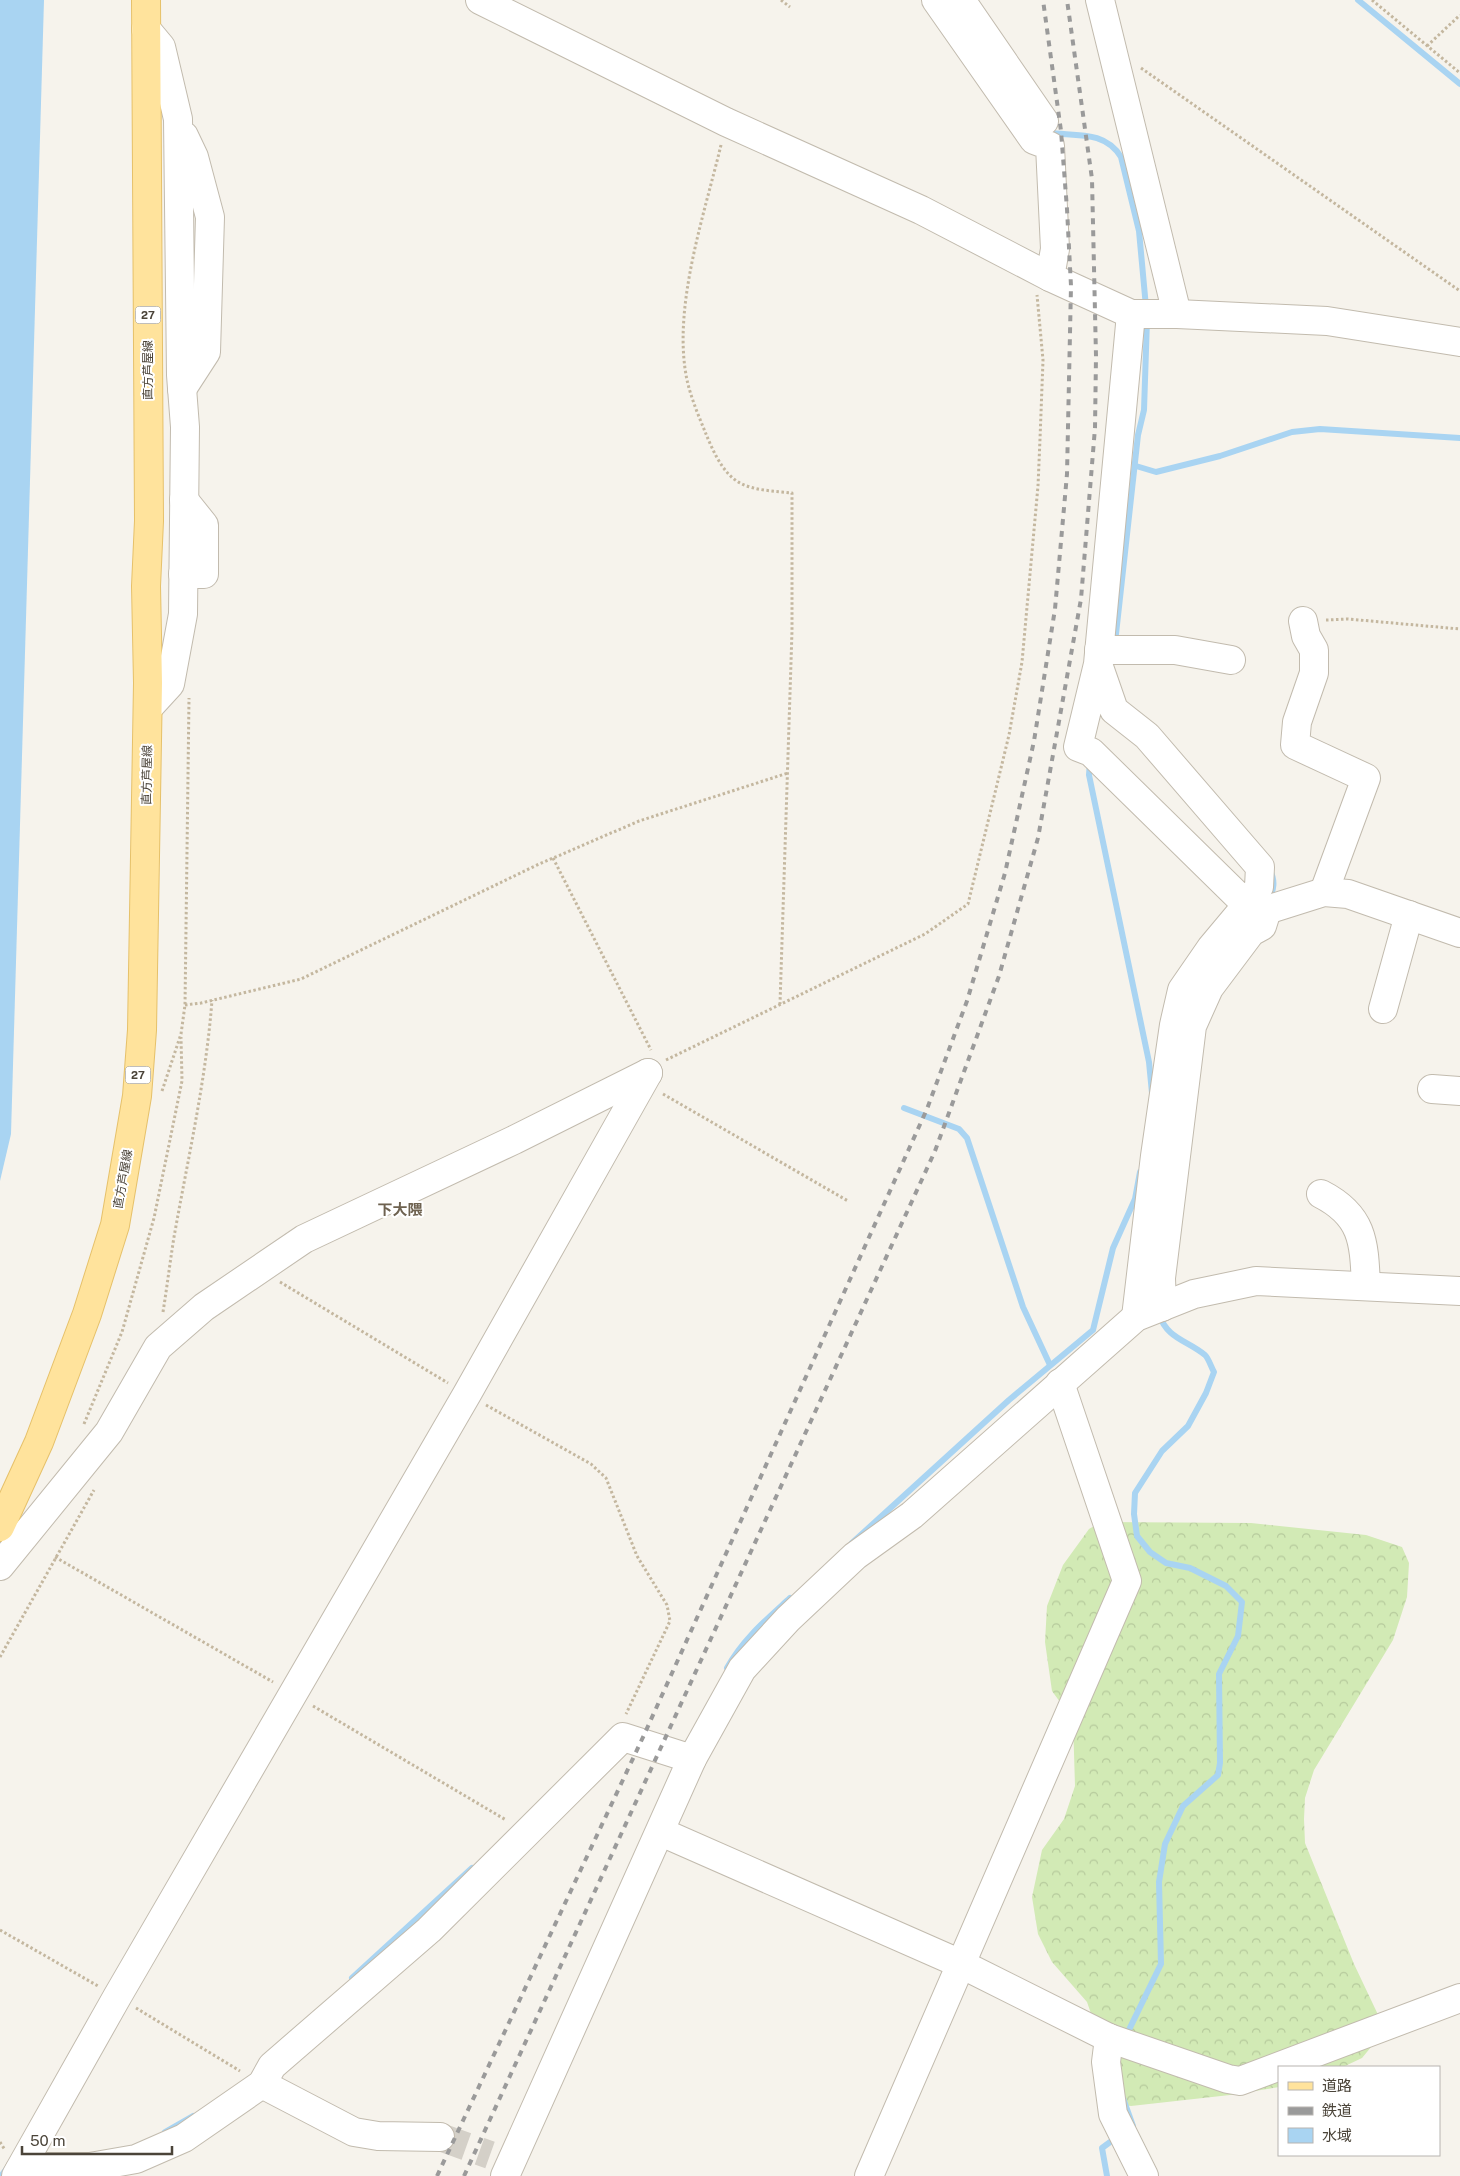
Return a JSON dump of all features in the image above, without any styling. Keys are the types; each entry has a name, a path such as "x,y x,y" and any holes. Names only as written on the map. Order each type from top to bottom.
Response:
{"main road":[{"name":"直方芦屋線","path":"0,1526 39,1442 87,1314 114,1224 136,1096 142,1030 148,708 146,586 149,521 146,0"}],"street":[{"path":"480,0 726,122 921,210 1040,271 1152,314 1327,321 1460,342"},
{"path":"936,0 1034,140 1050,146 1055,250 1040,271"},
{"path":"961,0 1044,121"},
{"path":"1100,0 1114,59 1152,314 1099,657 1078,747 1091,752 1257,908"},
{"path":"146,29 161,47 178,123 182,389 185,427 183,614 170,684 148,708"},
{"path":"1303,621 1306,636 1314,650 1314,673 1297,722 1296,745 1366,778 1324,892"},
{"path":"1099,657 1176,650 1231,660"},
{"path":"1099,657 1114,710 1147,736 1260,867 1257,908 1262,926 1251,932 1209,988 1192,1026 1172,1106 1136,1317"},
{"path":"1257,908 1324,892 1348,894 1460,933"},
{"path":"1383,1009 1409,915"},
{"path":"0,1566 109,1432 158,1348 204,1307 304,1240 650,1073"},
{"path":"18,2173 117,1997 467,1394 650,1073"},
{"path":"1432,1089 1460,1091"},
{"path":"1162,1307 1161,1278 1172,1106"},
{"path":"1322,1194 1333,1200 1360,1230 1365,1255 1366,1286"},
{"path":"502,2165 660,1832 692,1760 742,1669 788,1619 855,1556 912,1515 1136,1317 1194,1294 1256,1281 1460,1291"},
{"path":"869,2176 1127,1581 1060,1383"},
{"path":"18,2173 47,2167 90,2167 136,2159 184,2138 262,2084 272,2066 429,1930 623,1737 692,1760"},
{"path":"660,1832 962,1964 1109,2038 1228,2079 1240,2081 1278,2067"},
{"path":"1280,2066 1460,1998"},
{"path":"1109,2038 1106,2062 1113,2114 1144,2176"},
{"path":"262,2084 354,2132 378,2136 440,2137"}],"path":[{"path":"781,0 790,7"},
{"path":"1372,0 1460,73"},
{"path":"1427,46 1460,15"},
{"path":"1114,59 1129,59 1460,291"},
{"path":"726,122 693,261 683,323 687,380 699,416 723,467 740,483 758,488 792,493 792,631 780,1004"},
{"path":"650,1073 780,1004 925,934 968,904 1009,735 1022,662 1038,486 1043,360 1038,302 1040,271"},
{"path":"1303,621 1348,619 1460,629"},
{"path":"82,1428 122,1332 154,1218 182,1081 181,1034 185,1005 189,698"},
{"path":"185,1005 301,979 554,858 639,821 788,773"},
{"path":"554,858 650,1073 848,1201"},
{"path":"158,1348 174,1238 198,1115 209,1042 212,1000"},
{"path":"158,1098 166,1081 181,1034"},
{"path":"257,1270 467,1394 591,1464 606,1478 637,1556 667,1604 670,1621 622,1721 623,1737"},
{"path":"0,1657 55,1557"}],"green space":[{"path":"1101,1522 1251,1523 1366,1535 1402,1547 1409,1563 1407,1597 1393,1640 1314,1770 1305,1798 1305,1843 1354,1964 1381,2021 1381,2035 1362,2058 1345,2066 1278,2066 1278,2087 1230,2095 1131,2106 1109,2103 1097,2031 1087,2002 1052,1962 1038,1934 1032,1897 1042,1850 1064,1819 1075,1786 1073,1720 1052,1691 1045,1642 1047,1606 1063,1565 1089,1529"}],"water":[{"path":"0,0 44,0 11,1134 0,1181"}],"waterway":[{"path":"1358,0 1460,84"},
{"path":"1050,133 1090,136 1099,139 1107,143 1121,157 1139,231 1146,307"},
{"path":"1115,643 1138,435 1144,410 1147,320"},
{"path":"1136,466 1156,472 1220,456 1292,432 1320,429 1460,438"},
{"path":"1090,762 1089,775 1149,1062 1152,1093"},
{"path":"1267,900 1272,893 1273,885 1270,870"},
{"path":"904,1108 959,1129 967,1138 1023,1307 1050,1365"},
{"path":"852,1543 1009,1400 1093,1330 1113,1248 1135,1199 1140,1172"},
{"path":"1125,2038 1161,1964 1159,1882 1165,1844 1183,1806 1218,1775 1220,1763 1219,1674 1238,1636 1242,1602 1226,1586 1190,1568 1166,1563 1150,1552 1137,1536 1134,1514 1135,1493 1162,1451 1188,1426 1206,1393 1214,1372 1205,1355 1172,1334 1159,1314"},
{"path":"727,1668 748,1639 790,1598"},
{"path":"352,1978 472,1868"},
{"path":"1123,2098 1133,2126"},
{"path":"165,2132 193,2116"},
{"path":"1107,2176 1102,2148 1117,2137"},
{"path":"1,2176 8,2167"}],"tunnel":[{"path":"440,2137 490,2155"}],"railway":[{"path":"437,2176 644,1735 927,1109 967,1001 1005,873 1034,741 1055,609 1067,474 1071,286 1061,131 1043,0"},
{"path":"464,2176 935,1151 999,976 1038,838 1081,599 1095,428 1096,356 1092,179 1067,0"}],"district":[{"name":"下大隈","path":"400,1210"}]}
